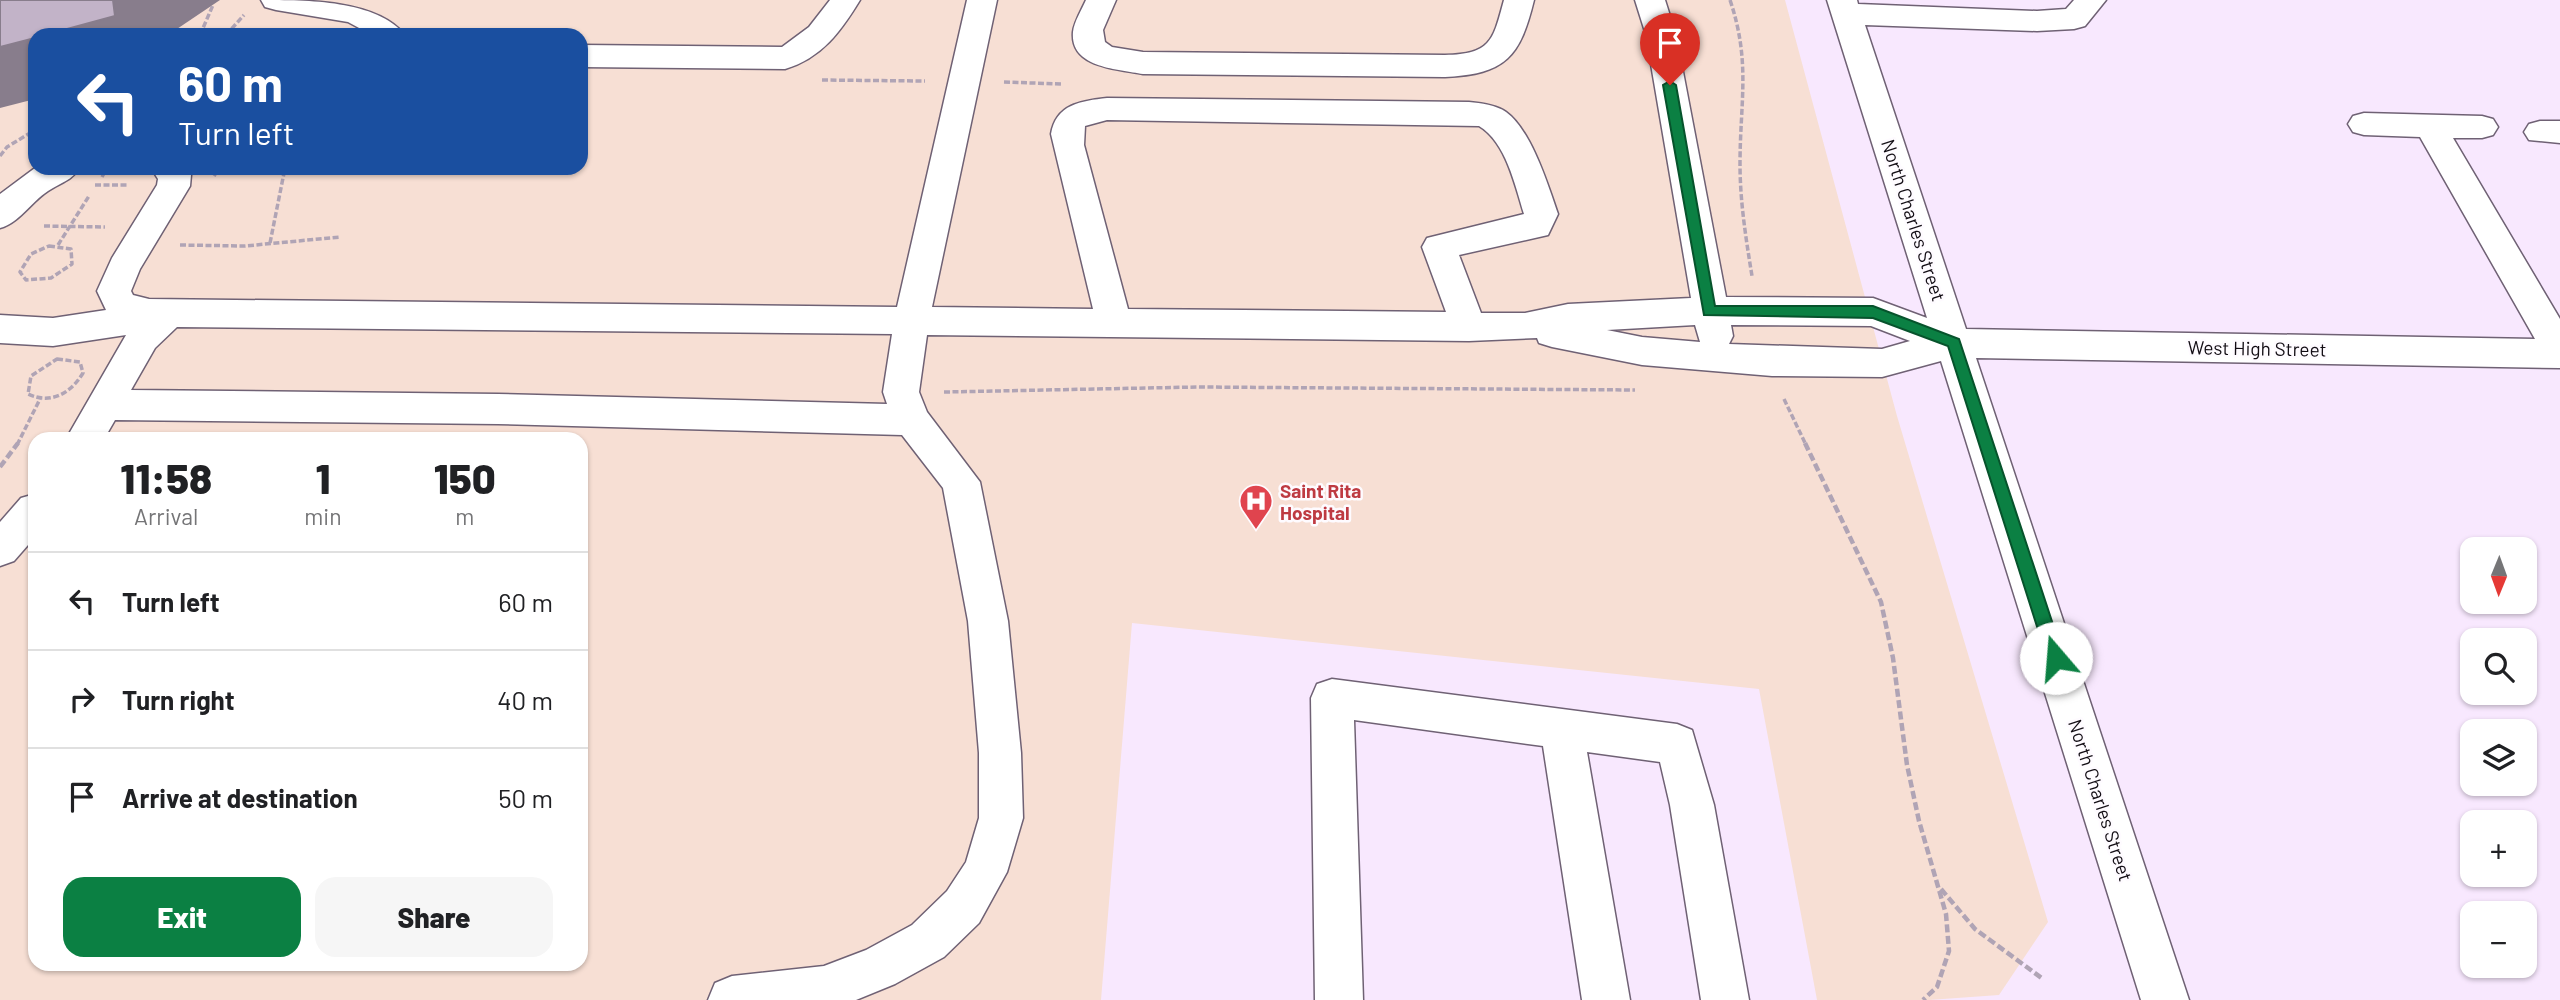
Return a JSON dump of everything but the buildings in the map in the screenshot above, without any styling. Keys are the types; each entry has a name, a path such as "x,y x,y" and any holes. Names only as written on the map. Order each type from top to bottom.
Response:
{"street":[{"path":"276,0 356,15 385,28"},
{"path":"588,56 785,58 800,54 813,43 845,0"},
{"path":"733,1000 824,989 878,968 928,941 964,907 985,872 1001,818 1000,752 988,621 961,482 926,406 901,392 912,319 982,0"},
{"path":"1101,0 1088,30 1090,46 1104,56 1154,63 1445,66 1475,66 1494,59 1504,46 1519,0"},
{"path":"1650,0 1661,35 1709,311 1721,358"},
{"path":"1844,7 2038,20 2074,19 2091,0"},
{"name":"North Charles Street","path":"1844,7 2165,1000"},
{"path":"1114,321 1068,145 1066,129 1072,118 1084,112 1107,109 1444,113 1477,114 1494,120 1508,135 1541,214 1536,226 1439,247 1469,327"},
{"path":"2364,124 2482,127"},
{"path":"2430,126 2560,353"},
{"path":"0,216 23,192 43,177 74,176"},
{"path":"170,177 114,291 121,305 149,313 1525,327 1642,351 1721,358 1882,363 1954,343"},
{"path":"1525,327 1568,318 1709,311 1873,312 1954,343"},
{"path":"0,329 53,332 172,313"},
{"path":"89,432 142,338 156,322 172,313"},
{"name":"West High Street","path":"1954,343 2560,353"},
{"path":"106,405 511,409 926,406"},
{"path":"0,549 28,518"},
{"path":"1339,1000 1332,698 1676,744 1692,805 1722,982"},
{"path":"1562,729 1606,1000"}],"path":[{"path":"1730,0 1744,39 1747,63 1740,166 1754,285"},
{"path":"203,28 213,5"},
{"path":"812,80 1072,84"},
{"path":"0,156 7,147 28,134"},
{"path":"58,245 65,246 74,253 71,265 65,271 41,282 22,276 21,266 31,254 58,245 102,175"},
{"path":"270,243 284,175"},
{"path":"74,176 96,185 170,177"},
{"path":"173,245 270,243 340,237"},
{"path":"57,359 74,359 80,362 83,373 74,387 58,397 40,399 28,394 27,382 32,375 57,359"},
{"path":"926,406 1198,387 1647,390"},
{"path":"1793,392 1780,392 1881,602 1893,658 1907,765 1946,914 1949,951 1937,987 1923,1000"},
{"path":"0,467 15,447 40,399"},
{"path":"1937,882 1959,916 2043,979"}],"shaded area":[{"name":"Saint Rita Hospital","path":"0,0 1785,0 1897,416 2048,922 1999,995 1929,1000 1817,1000 1759,689 1132,623 1101,1000 0,1000"}],"place":[{"name":"Saint Rita Hospital","path":"1256,531"}],"route":[{"path":"1670,85 1709,311 1873,312 1954,343 2056,658"}]}
